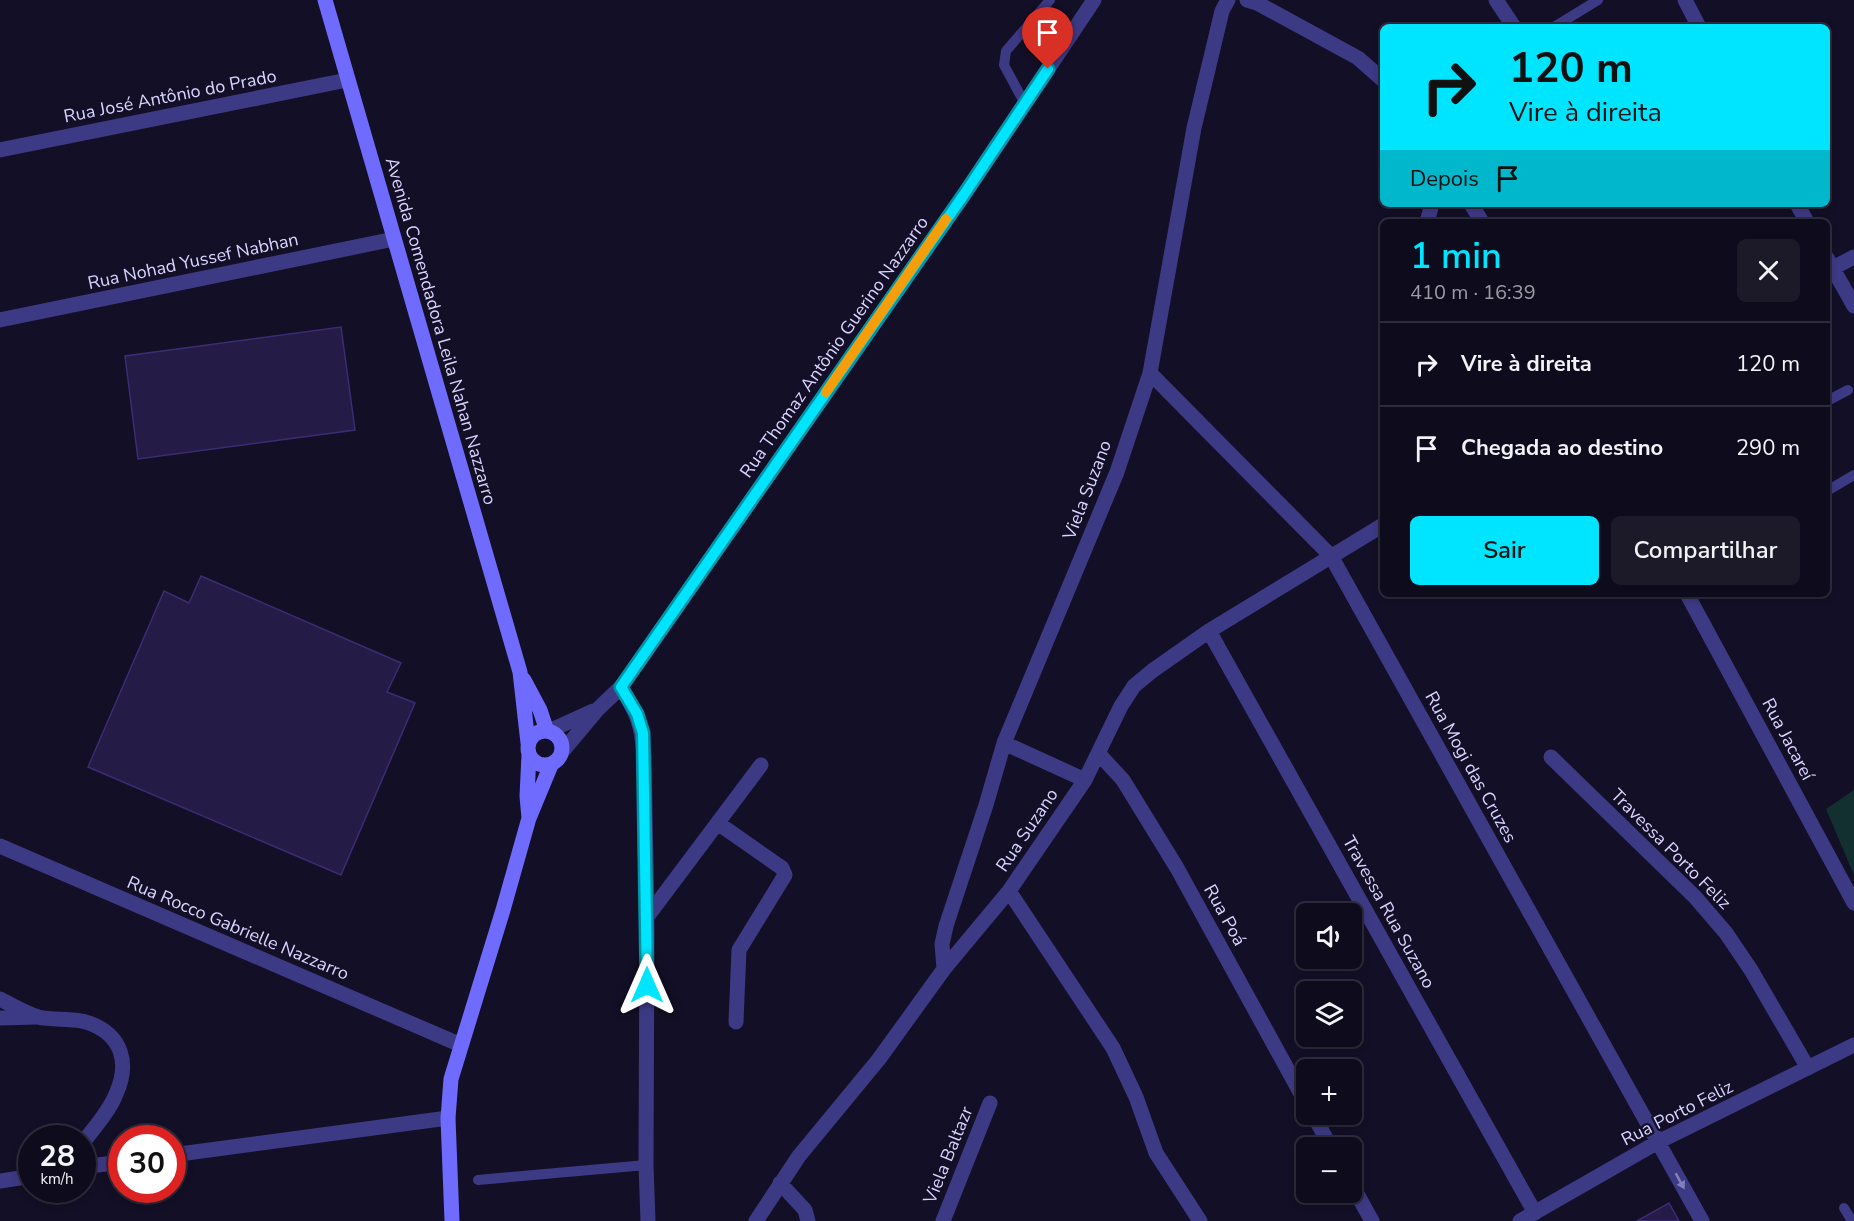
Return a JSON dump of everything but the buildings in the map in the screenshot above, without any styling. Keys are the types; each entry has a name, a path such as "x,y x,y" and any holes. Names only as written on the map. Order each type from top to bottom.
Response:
{"main road":[{"name":"Avenida Comendadora Leila Nahan Nazzarro","path":"325,0 520,672 528,749 529,818"},
{"name":"Avenida Comendadora Leila Nahan Nazzarro","path":"520,672 548,731"},
{"path":"548,731 554,733 561,742 562,752 560,758 551,765 541,766 531,760 528,749 533,735 548,731"},
{"name":"Avenida Comendadora Leila Nahan Nazzarro","path":"452,1221 448,1118 451,1079 529,818 551,765"}],"street":[{"name":"Rua Thomaz Antônio Guerino Nazzarro","path":"562,752 598,709 621,687 1025,104 1094,0"},
{"path":"1496,0 1512,24"},
{"path":"1685,0 1697,24"},
{"path":"1254,1 1358,58 1380,77"},
{"name":"Viela Suzano","path":"944,969 942,944 946,926 1004,743 1117,472 1150,374 1194,128 1225,5"},
{"name":"Rua José Antônio do Prado","path":"0,150 347,80"},
{"name":"Rua Nohad Yussef Nabhan","path":"0,320 394,239"},
{"path":"1830,266 1854,257"},
{"path":"1830,268 1854,306"},
{"name":"Rua Mogi das Cruzes","path":"1150,374 1331,556 1702,1221"},
{"name":"Rua Suzano","path":"756,1221 798,1156 879,1059 944,969 1009,891 1085,780 1121,706 1134,686 1152,670 1209,631 1380,527"},
{"name":"Rua Jacareí","path":"1689,597 1854,903"},
{"name":"Travessa Rua Suzano","path":"1209,631 1535,1213"},
{"path":"621,687 637,714 643,733 647,917 646,1166 648,1221"},
{"name":"Rua Thomaz Antônio Guerino Nazzarro","path":"548,731 598,709"},
{"path":"1004,743 1085,780"},
{"name":"Rua Poá","path":"1099,754 1123,780 1177,868 1296,1085"},
{"name":"Travessa Porto Feliz","path":"1551,757 1695,897 1726,933 1808,1068"},
{"path":"647,917 719,824 761,765"},
{"path":"719,824 782,868 785,874 739,950 736,1022"},
{"name":"Rua Rocco Gabrielle Nazzarro","path":"0,846 461,1045"},
{"path":"1009,891 1113,1048 1136,1097 1156,1153 1200,1221"},
{"path":"0,999 38,1017"},
{"path":"0,1018 38,1017 86,1022 105,1030 119,1045 123,1062 122,1078 116,1096 95,1125"},
{"name":"Rua Porto Feliz","path":"1520,1221 1658,1142 1854,1045"},
{"name":"Viela Baltazr","path":"942,1221 990,1103"},
{"path":"186,1153 448,1118"},
{"path":"0,1181 18,1178"},
{"path":"780,1183 805,1210 808,1221"},
{"path":"1362,1203 1372,1221"}],"lane":[{"path":"1025,104 1004,65 1006,51 1050,0"},
{"path":"1559,24 1598,0"},
{"path":"1830,399 1848,390"},
{"path":"1830,489 1854,475"},
{"path":"478,1180 646,1166"},
{"path":"1844,1208 1851,1221"}],"green space":[{"path":"1854,790 1854,875 1826,809"}],"slow traffic":[{"path":"826,392 946,219"}],"route":[{"path":"647,985 643,733 637,714 621,687 965,193 1048,69"}]}
